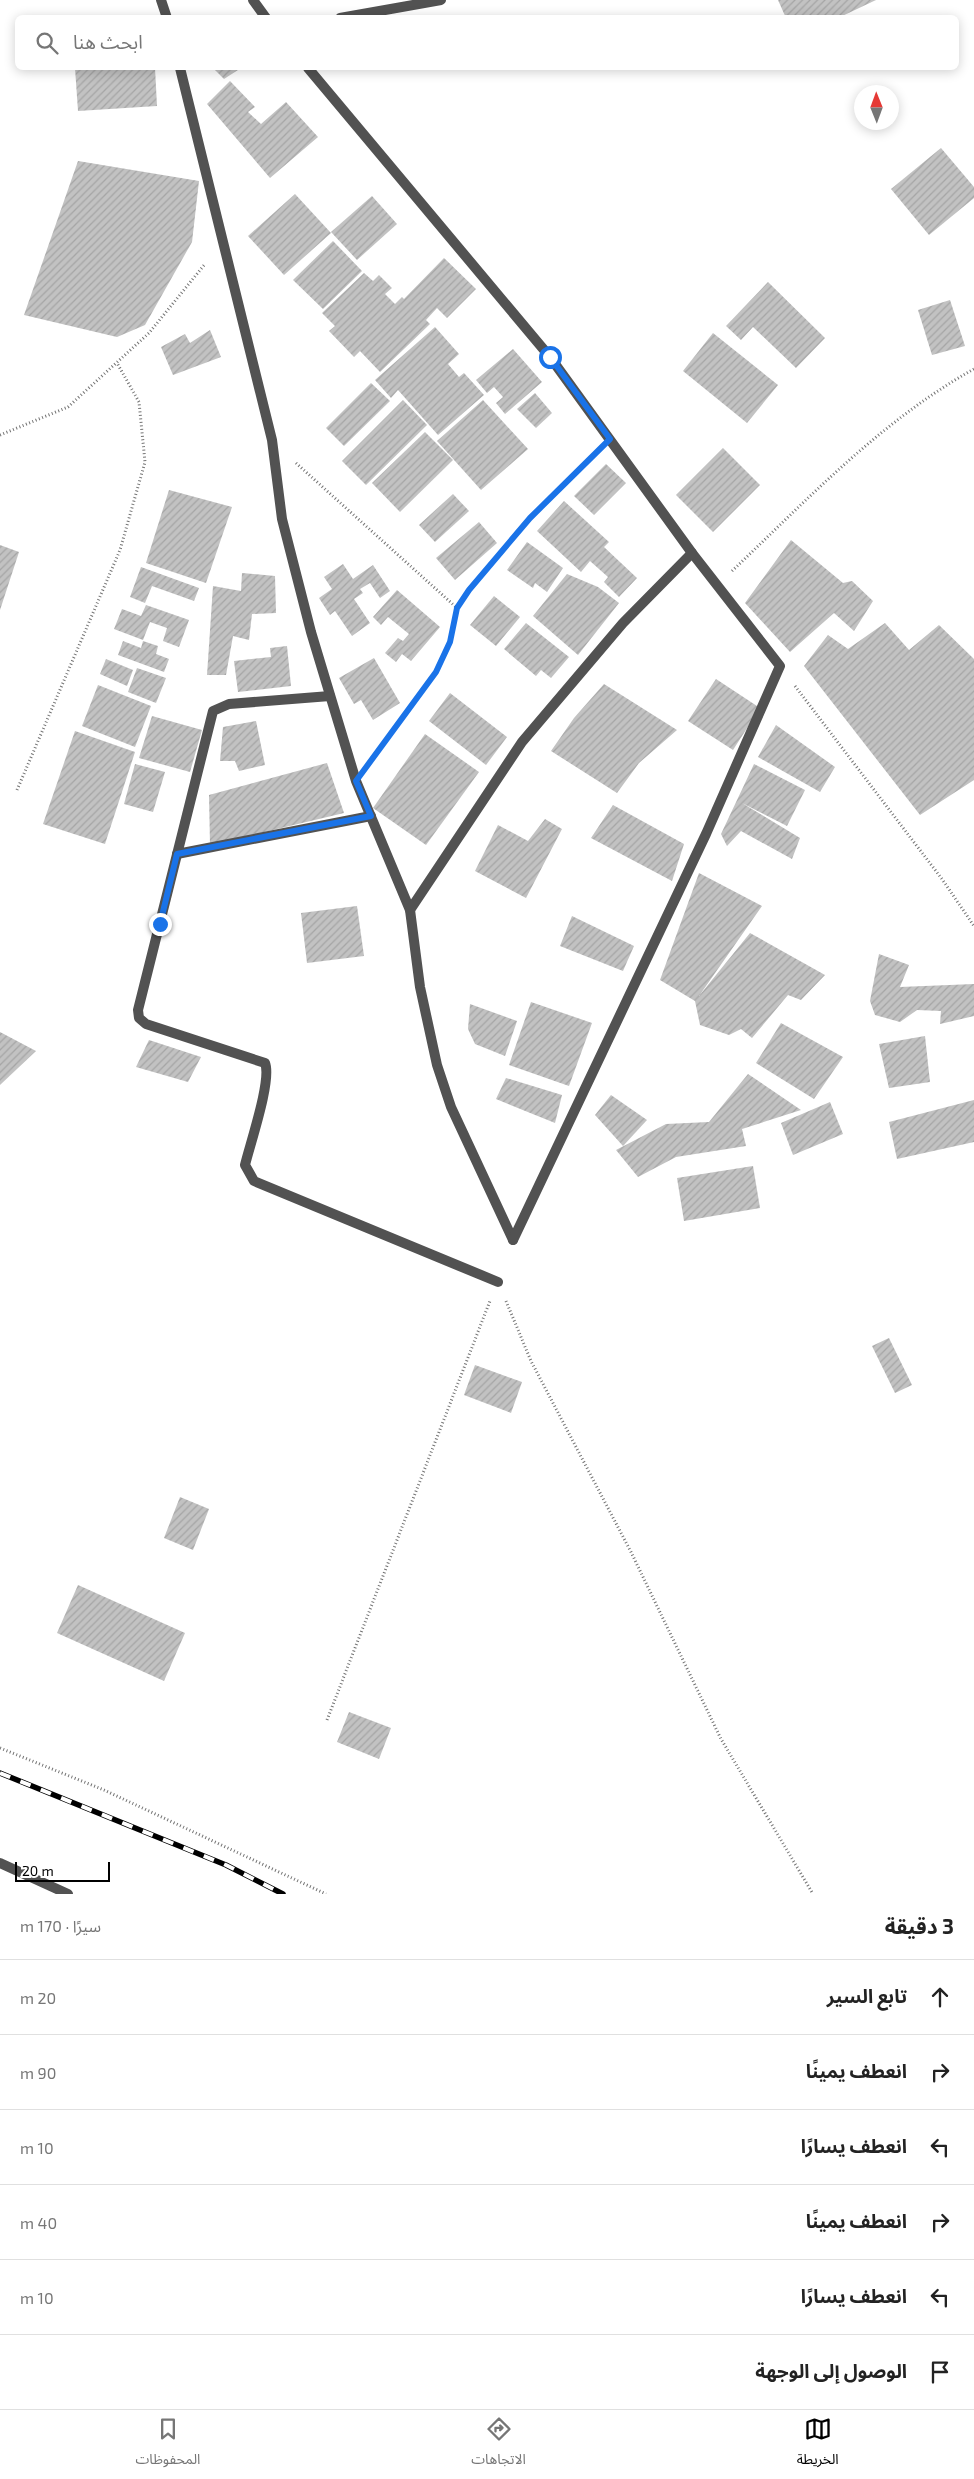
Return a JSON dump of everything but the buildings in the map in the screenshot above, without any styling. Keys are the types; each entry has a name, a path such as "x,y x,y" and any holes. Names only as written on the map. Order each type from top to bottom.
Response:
{"street":[{"path":"161,0 165,15"},
{"path":"253,0 264,15"},
{"path":"357,15 441,0"},
{"path":"180,70 272,440 282,518 311,632 356,781 410,910 420,987 437,1065 451,1107 513,1240 706,834 780,666 692,553 550,357 310,70"},
{"path":"410,910 522,742 623,623 692,553"},
{"path":"330,696 229,704 214,711 138,1010 139,1018 146,1024 265,1064 267,1070 265,1087 245,1165 254,1181 498,1282"},
{"path":"177,854 371,816"},
{"path":"0,1863 68,1894"}],"path":[{"path":"0,435 68,407 150,333 223,243"},
{"path":"17,790 120,550 145,462 139,402 117,363"},
{"path":"717,586 844,465 901,417 942,386 974,369"},
{"path":"356,781 436,672 450,642 457,608 469,590 530,518 610,439"},
{"path":"272,440 457,608"},
{"path":"780,666 942,879 974,926"},
{"path":"327,1720 498,1282"},
{"path":"498,1282 531,1361 631,1552 721,1739 813,1894"},
{"path":"0,1748 104,1790 326,1894"}],"railway":[{"path":"0,1773 226,1865 283,1894"}],"route":[{"path":"160,924 177,854 371,816 356,781 436,672 450,642 457,608 469,590 530,518 610,439 550,357"}]}
